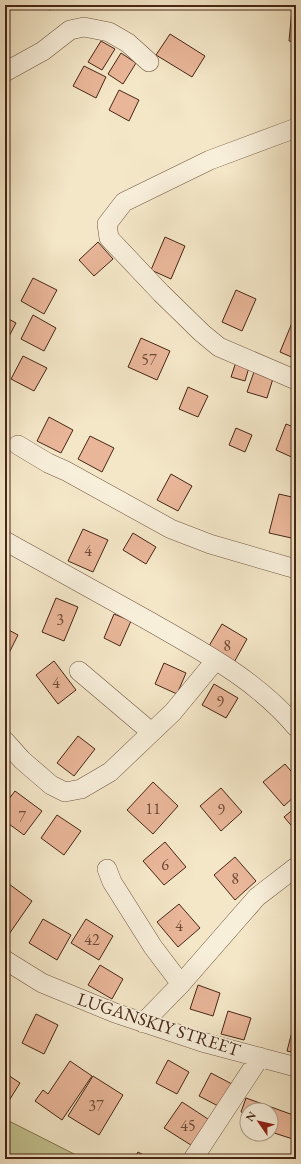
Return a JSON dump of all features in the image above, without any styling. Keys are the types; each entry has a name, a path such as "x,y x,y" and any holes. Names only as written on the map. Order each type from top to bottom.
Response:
{"street":[{"path":"5,72 43,51 70,30 84,27 109,32 128,43 149,62"},
{"path":"296,128 210,160 124,202 107,224 109,238 161,293 202,333 219,347 296,380"},
{"path":"18,444 48,463 66,471 171,529 210,544 296,569"},
{"path":"5,541 183,640 239,676 263,694 296,727"},
{"path":"5,741 22,760 50,785 65,792 81,789 110,772 173,712 215,661"},
{"path":"79,671 152,732"},
{"path":"143,1023 181,984 257,897 295,868"},
{"path":"107,869 112,882 153,947 181,984"},
{"name":"LUGANSKIY STREET","path":"5,960 42,983 143,1023 202,1042 296,1067"},
{"path":"193,1159 260,1057"}],"green space":[{"path":"5,1119 84,1159 5,1159"}],"building":[{"path":"48,5 68,5 49,10"},
{"path":"292,10 296,10 296,42 289,41"},
{"path":"170,34 205,56 192,77 156,55"},
{"path":"101,41 115,49 102,70 88,62"},
{"path":"121,53 136,63 123,84 108,74"},
{"path":"84,66 106,77 96,98 73,86"},
{"path":"119,90 139,100 129,121 109,110"},
{"path":"165,237 185,246 171,279 151,270"},
{"path":"98,242 113,259 94,276 79,260"},
{"path":"33,278 57,290 44,314 21,301"},
{"path":"236,290 256,299 242,331 222,322"},
{"path":"33,315 56,328 44,351 21,339"},
{"path":"5,317 16,323 5,344"},
{"path":"294,318 296,318 296,359 280,352"},
{"path":"141,338 170,351 157,380 128,367"},
{"path":"23,356 47,368 34,391 11,379"},
{"path":"237,359 250,364 245,381 231,377"},
{"path":"256,366 275,372 267,398 247,392"},
{"path":"188,387 208,396 198,417 179,409"},
{"path":"49,417 73,430 61,453 37,441"},
{"path":"286,424 296,428 296,459 276,450"},
{"path":"236,428 252,435 245,452 229,445"},
{"path":"90,436 114,448 102,472 78,459"},
{"path":"171,474 192,486 178,511 157,500"},
{"path":"279,494 296,498 296,539 269,533"},
{"path":"83,529 108,540 93,572 68,561"},
{"path":"133,533 156,547 146,564 123,550"},
{"path":"56,598 78,607 64,641 42,632"},
{"path":"114,614 131,621 120,646 104,638"},
{"path":"222,624 247,639 232,666 206,651"},
{"path":"5,628 18,635 6,659 5,658"},
{"path":"54,661 76,690 58,704 36,675"},
{"path":"164,663 186,673 177,694 155,684"},
{"path":"214,684 238,698 226,718 202,705"},
{"path":"78,736 95,749 74,776 57,763"},
{"path":"285,764 296,777 296,795 284,806 263,782"},
{"path":"153,782 178,806 153,834 127,810"},
{"path":"221,788 242,812 221,831 200,806"},
{"path":"15,791 42,811 24,835 5,821 5,804"},
{"path":"296,807 296,831 284,817"},
{"path":"57,815 81,831 64,855 41,838"},
{"path":"165,842 186,867 164,885 143,861"},
{"path":"235,857 256,881 235,900 214,875"},
{"path":"5,881 32,901 7,937 5,936"},
{"path":"179,904 200,928 178,947 157,922"},
{"path":"43,919 71,935 57,960 29,943"},
{"path":"86,919 113,936 99,960 71,943"},
{"path":"100,965 123,979 112,999 88,985"},
{"path":"198,985 220,993 213,1016 190,1009"},
{"path":"228,1011 251,1018 244,1040 221,1034"},
{"path":"36,1014 58,1025 44,1054 22,1043"},
{"path":"296,1020 296,1053 287,1051"},
{"path":"168,1060 189,1072 177,1094 156,1083"},
{"path":"70,1061 92,1076 62,1120 35,1101 43,1090 48,1094"},
{"path":"5,1073 20,1083 5,1107"},
{"path":"211,1073 232,1084 220,1107 199,1096"},
{"path":"93,1076 123,1095 99,1135 68,1116"},
{"path":"246,1098 257,1102 245,1102"},
{"path":"182,1102 211,1121 194,1147 164,1128"},
{"path":"279,1110 296,1116 296,1140 279,1135"},
{"path":"138,1152 151,1159 134,1159"}]}
